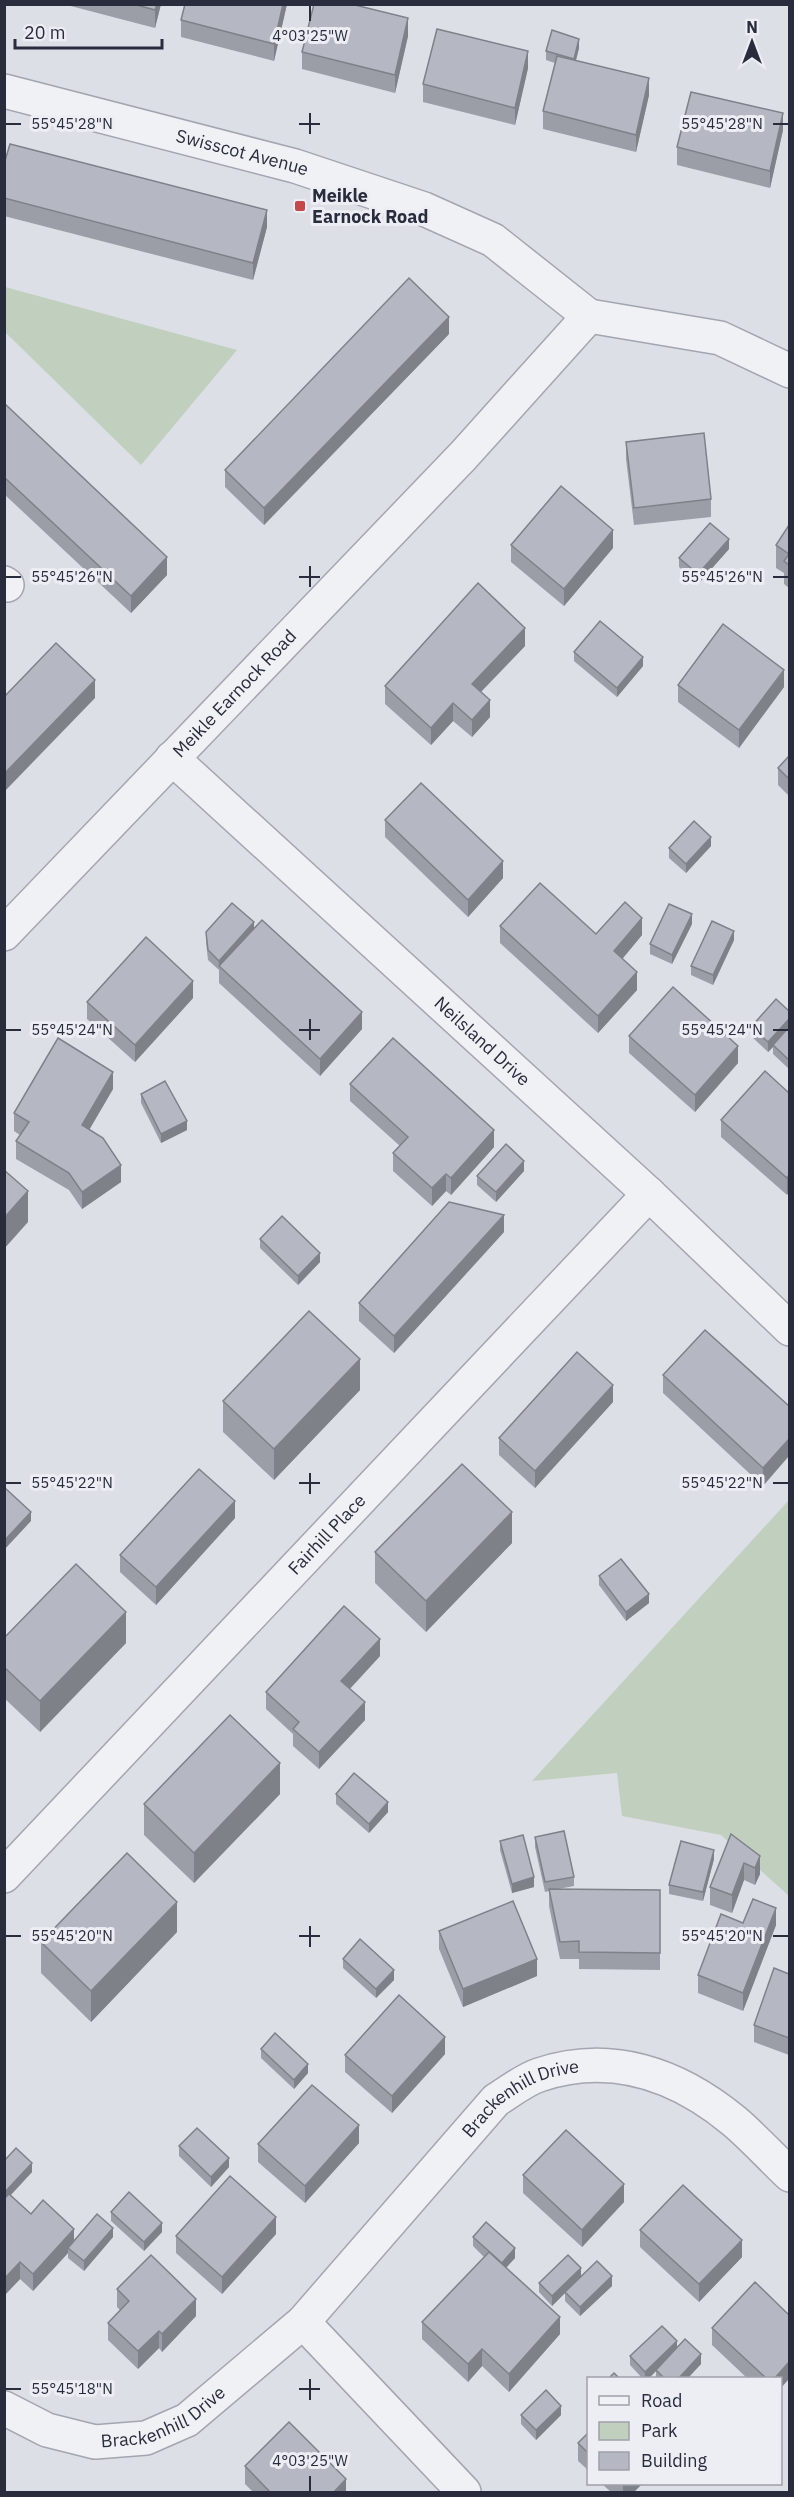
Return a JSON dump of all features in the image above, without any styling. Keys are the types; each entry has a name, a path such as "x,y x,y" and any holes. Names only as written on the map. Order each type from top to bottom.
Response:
{"street":[{"name":"Swisscot Avenue","path":"4,91 295,166 424,208 493,240 589,316"},
{"path":"589,316 720,338 789,371"},
{"name":"Meikle Earnock Road","path":"4,934 464,456 589,316"},
{"name":"Neilsland Drive","path":"172,758 649,1194 789,1329"},
{"name":"Fairhill Place","path":"4,1876 649,1194"},
{"name":"Brackenhill Drive","path":"4,2408 47,2430 95,2442 146,2438 187,2420 303,2322 496,2100 537,2075 587,2064 645,2070 689,2090 733,2121 789,2175"},
{"path":"303,2322 464,2493"}],"green space":[{"path":"5,287 237,350 141,465 5,332"},
{"path":"789,1500 789,1896 721,1835 622,1816 617,1773 532,1781"}],"building":[{"path":"133,4 157,4 155,10"},
{"path":"185,4 283,4 274,44 181,20"},
{"path":"314,4 351,4 408,18 395,75 302,52"},
{"path":"437,29 528,51 515,108 423,84"},
{"path":"552,30 579,39 574,59 546,51"},
{"path":"557,56 649,78 636,135 543,111"},
{"path":"691,92 783,113 770,171 677,147"},
{"path":"10,144 267,210 253,263 4,198 4,164"},
{"path":"409,278 449,317 264,508 225,470"},
{"path":"4,403 167,557 131,596 4,477"},
{"path":"704,433 711,499 634,508 626,442"},
{"path":"561,486 613,530 564,589 511,545"},
{"path":"710,523 729,539 698,574 679,558"},
{"path":"789,525 789,554 776,545"},
{"path":"789,554 789,565 784,561"},
{"path":"478,583 525,628 472,684 490,700 472,720 453,703 431,728 385,686"},
{"path":"600,621 643,657 617,688 574,652"},
{"path":"723,624 784,670 739,730 678,685"},
{"path":"56,643 95,680 4,774 4,697"},
{"path":"789,756 789,779 778,768"},
{"path":"421,783 503,861 468,900 385,820"},
{"path":"694,821 711,837 686,864 669,848"},
{"path":"540,883 596,934 625,902 642,918 614,951 637,972 598,1016 500,926"},
{"path":"232,903 254,922 219,961 208,950 206,932"},
{"path":"669,904 692,914 672,955 650,944"},
{"path":"262,920 362,1012 320,1059 219,966"},
{"path":"712,921 734,931 713,975 691,966"},
{"path":"146,937 193,981 135,1045 87,1002"},
{"path":"673,987 738,1046 695,1095 629,1036"},
{"path":"776,999 789,1011 789,1019 768,1042 751,1027"},
{"path":"789,1027 789,1060 773,1045"},
{"path":"58,1038 113,1072 82,1125 103,1138 121,1165 82,1192 69,1173 16,1141 29,1122 14,1113"},
{"path":"393,1038 494,1130 451,1178 446,1174 432,1188 393,1153 408,1137 350,1084"},
{"path":"765,1071 789,1093 789,1175 787,1178 721,1120"},
{"path":"165,1081 187,1121 161,1134 141,1094"},
{"path":"506,1144 524,1161 496,1192 477,1176"},
{"path":"4,1170 28,1191 4,1218"},
{"path":"449,1202 504,1215 394,1336 359,1303"},
{"path":"282,1216 320,1253 298,1276 260,1239"},
{"path":"309,1311 360,1359 274,1449 223,1401"},
{"path":"705,1330 789,1406 789,1439 763,1468 663,1375"},
{"path":"577,1352 613,1385 535,1471 499,1438"},
{"path":"462,1464 512,1512 426,1601 375,1552"},
{"path":"199,1469 235,1501 156,1587 120,1555"},
{"path":"4,1487 31,1512 4,1541"},
{"path":"621,1559 649,1594 626,1612 599,1576"},
{"path":"76,1564 126,1612 40,1701 4,1667 4,1638"},
{"path":"344,1606 380,1639 341,1681 365,1702 319,1752 293,1729 299,1722 266,1692"},
{"path":"230,1715 280,1763 194,1853 144,1804"},
{"path":"354,1773 388,1802 369,1824 336,1794"},
{"path":"564,1831 574,1877 545,1882 535,1837"},
{"path":"731,1834 760,1856 755,1868 744,1863 732,1895 710,1887"},
{"path":"523,1835 534,1877 512,1884 500,1841"},
{"path":"681,1841 714,1850 703,1892 669,1885"},
{"path":"127,1853 177,1902 91,1991 41,1942"},
{"path":"549,1889 660,1890 660,1953 579,1952 579,1941 560,1942"},
{"path":"753,1899 776,1908 743,1993 698,1975 721,1914 743,1923"},
{"path":"513,1901 537,1959 463,1989 439,1931"},
{"path":"360,1939 394,1970 376,1989 343,1959"},
{"path":"774,1968 789,1974 789,2038 754,2025"},
{"path":"399,1995 445,2037 392,2096 345,2055"},
{"path":"275,2033 308,2064 294,2080 261,2049"},
{"path":"312,2085 359,2125 305,2186 258,2144"},
{"path":"197,2128 229,2158 211,2177 179,2146"},
{"path":"566,2130 624,2184 582,2230 523,2175"},
{"path":"16,2148 32,2163 4,2193 4,2161"},
{"path":"230,2176 276,2217 222,2277 176,2236"},
{"path":"683,2185 742,2240 699,2284 640,2230"},
{"path":"129,2192 162,2223 144,2242 111,2212"},
{"path":"9,2194 31,2214 43,2200 74,2229 33,2274 20,2262 4,2279 4,2199"},
{"path":"97,2214 113,2228 84,2261 68,2248"},
{"path":"486,2222 515,2248 502,2263 473,2237"},
{"path":"489,2252 560,2317 509,2374 482,2349 468,2364 422,2322"},
{"path":"151,2255 196,2299 162,2334 159,2331 138,2351 108,2323 129,2301 117,2289"},
{"path":"568,2255 581,2268 552,2296 539,2283"},
{"path":"597,2261 612,2276 580,2307 565,2292"},
{"path":"755,2282 789,2315 789,2362 776,2377 765,2377 712,2328"},
{"path":"662,2326 677,2341 645,2372 630,2356"},
{"path":"685,2339 701,2354 680,2377 663,2377 656,2370"},
{"path":"546,2390 561,2406 536,2430 521,2415"},
{"path":"289,2422 346,2479 333,2493 271,2493 245,2466"},
{"path":"587,2434 587,2452 578,2443"}],"place":[{"name":"Meikle Earnock Road","path":"300,206"}]}
